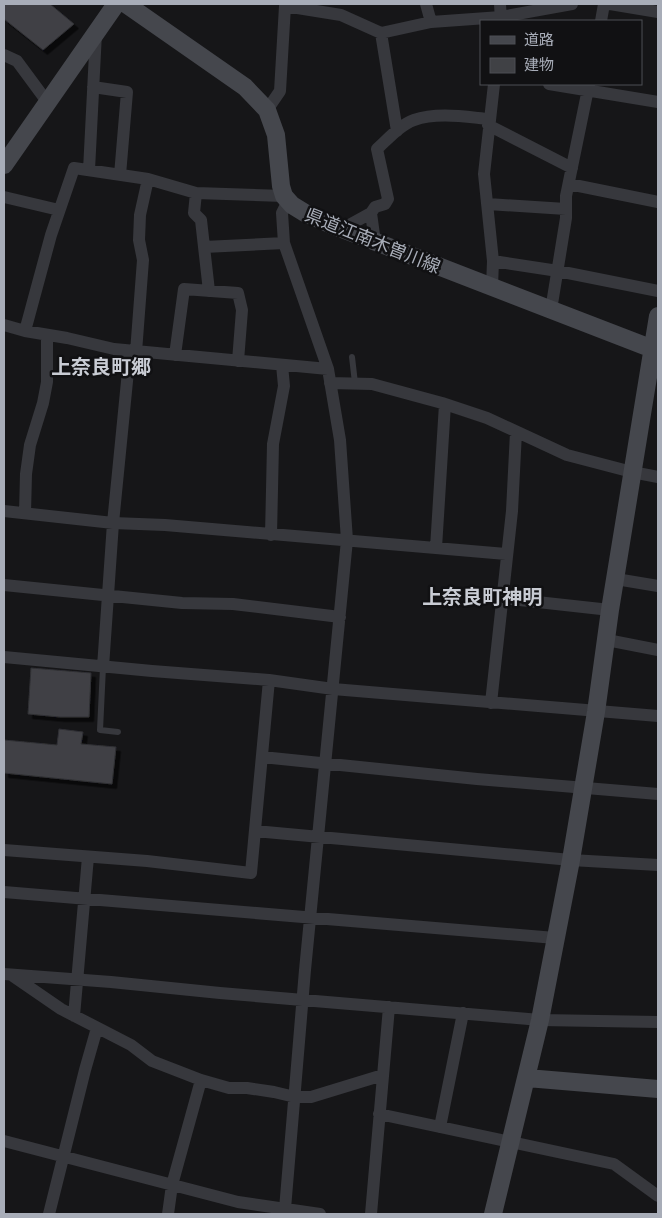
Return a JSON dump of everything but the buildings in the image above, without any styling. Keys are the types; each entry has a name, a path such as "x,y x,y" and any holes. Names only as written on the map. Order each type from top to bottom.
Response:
{"street":[{"path":"4,164 116,4"},
{"path":"126,4 245,87 267,110 276,135 280,186 286,199 282,213 284,243 328,368 340,440 347,540 310,918 285,1209"},
{"path":"426,4 431,22"},
{"path":"500,4 501,19"},
{"path":"267,110 280,91 285,6 341,15 381,33 431,22 501,19 572,4"},
{"path":"601,20 604,4"},
{"path":"610,4 658,12"},
{"path":"89,170 96,33"},
{"path":"381,33 397,131"},
{"path":"4,55 17,61 48,103"},
{"path":"492,287 493,261 484,174 494,85"},
{"path":"569,85 589,86 658,102"},
{"path":"93,86 127,92 120,175"},
{"path":"551,310 558,271 568,184 589,86"},
{"path":"342,229 371,213 375,207 385,204 388,199 377,149 397,131 414,120 450,115 489,122 572,168"},
{"path":"25,331 50,235 74,168 148,179 196,193 286,199"},
{"path":"103,667 113,523 143,260 139,240 140,223 148,179"},
{"path":"568,184 658,202"},
{"path":"196,193 194,212 201,220 209,291"},
{"path":"4,197 59,210"},
{"name":"県道江南木曽川線","path":"286,199 305,213 342,229 655,350"},
{"path":"488,204 566,209"},
{"path":"371,213 375,242"},
{"path":"204,247 284,243"},
{"path":"493,261 558,271 658,291"},
{"path":"175,355 184,289 238,293 242,310 238,361"},
{"path":"493,1214 540,1020 571,860 596,712 632,472 655,350 658,316"},
{"path":"4,325 114,349 328,368"},
{"path":"24,513 30,445 43,403 47,382 47,335"},
{"path":"271,535 273,444 284,386 282,365"},
{"path":"330,383 372,384 445,404 487,418 567,454 632,472 658,477"},
{"path":"436,548 445,404"},
{"path":"491,703 512,511 516,432"},
{"path":"4,511 113,523 165,525 506,554"},
{"path":"616,579 658,586"},
{"path":"4,585 182,603 233,604 340,617"},
{"path":"502,598 610,610"},
{"path":"607,640 658,650"},
{"path":"4,657 269,680 333,689 658,716"},
{"path":"4,850 146,861 251,873 269,680"},
{"path":"262,757 658,794"},
{"path":"255,831 571,860 658,866"},
{"path":"74,1016 79,980 83,899 88,858"},
{"path":"4,892 555,938"},
{"path":"7,975 540,1020 626,1023 658,1022"},
{"path":"7,975 60,1009 131,1046 152,1061 201,1080 228,1088 247,1088 295,1097 311,1097 383,1075"},
{"path":"371,1214 389,1007"},
{"path":"440,1127 462,1013"},
{"path":"49,1214 97,1028"},
{"path":"527,1078 658,1089"},
{"path":"168,1214 172,1185 201,1080"},
{"path":"379,1114 614,1164 658,1196"},
{"path":"4,1141 238,1202 320,1214"}],"lane":[{"path":"352,357 355,384"},
{"path":"103,667 100,730 118,732"}],"district":[{"name":"上奈良町郷","path":"101,366"},
{"name":"上奈良町神明","path":"482,596"}]}
